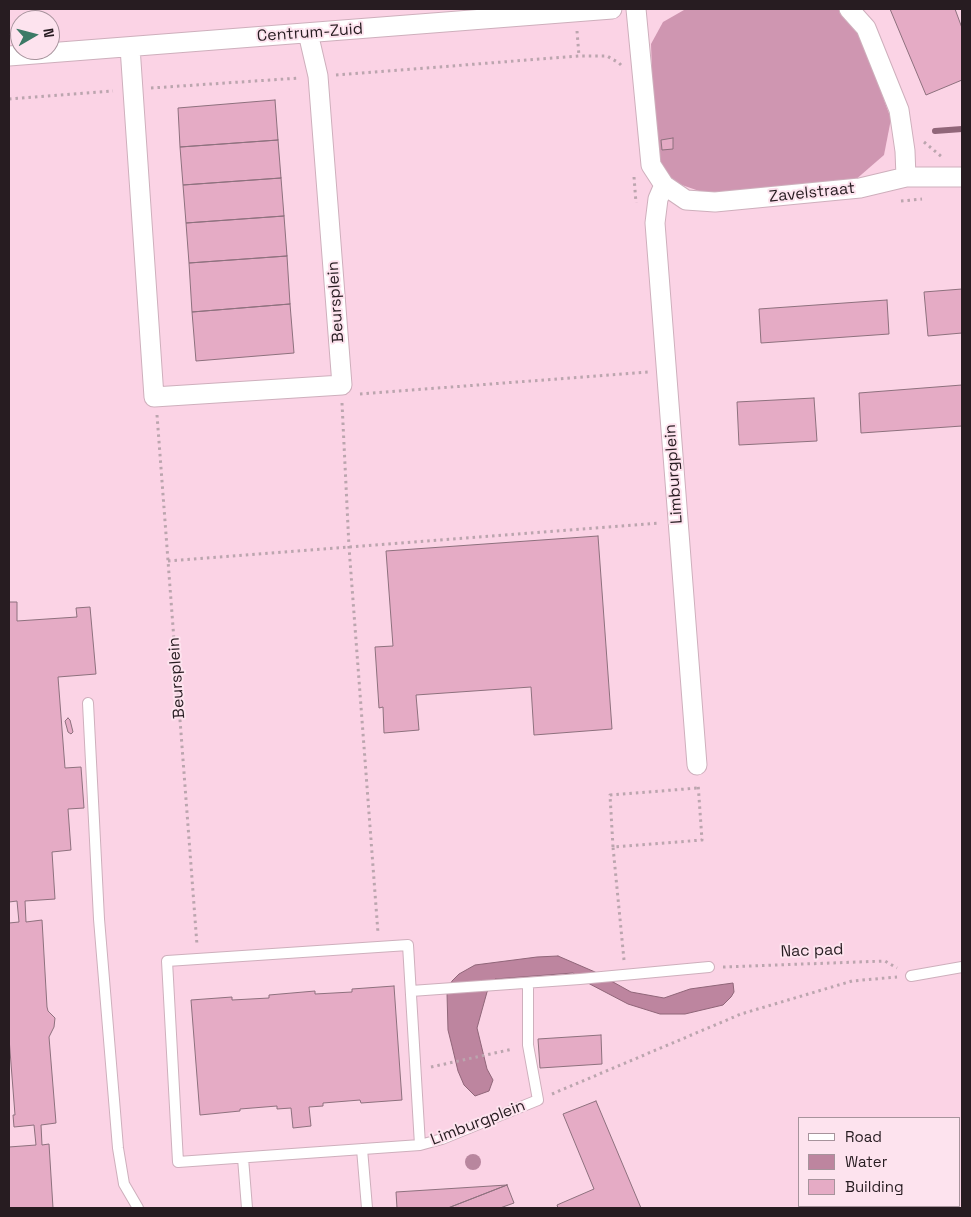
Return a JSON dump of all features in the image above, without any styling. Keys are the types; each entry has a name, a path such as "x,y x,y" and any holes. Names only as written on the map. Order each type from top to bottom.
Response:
{"street":[{"name":"Centrum-Zuid","path":"9,56 612,9"},
{"path":"636,9 651,165 664,185"},
{"path":"850,9 866,28 899,110 905,151 906,176"},
{"name":"Beursplein","path":"308,33 318,76 342,390"},
{"path":"130,47 154,397 342,390"},
{"name":"Zavelstraat","path":"664,185 686,200 715,202 860,188 906,176 962,177"},
{"name":"Limburgplein","path":"664,185 658,199 655,222 697,765"}],"lane":[{"path":"88,703 99,919 118,1148 124,1184 138,1208"},
{"path":"198,959 408,945 420,1145"},
{"name":"Limburgplein","path":"198,959 167,962 178,1162 420,1145 538,1100 528,1045 528,983"},
{"path":"411,991 580,980 710,967"},
{"path":"911,976 962,967"},
{"path":"362,1149 367,1208"},
{"path":"243,1158 247,1208"}],"path":[{"path":"9,99 579,56 606,56 620,63 624,72"},
{"path":"634,176 636,205"},
{"path":"898,201 927,198"},
{"path":"379,946 349,546 342,390 666,370"},
{"name":"Beursplein","path":"154,397 198,959"},
{"path":"168,561 677,522"},
{"path":"613,846 702,840 697,765"},
{"path":"626,974 613,846 610,795 698,788"},
{"name":"Nac pad","path":"710,967 885,961 911,976"},
{"path":"538,1100 741,1014 852,981 911,976"},
{"path":"432,1067 504,1052"}],"shaded area":[{"path":"9,9 962,9 962,1208 9,1208"},
{"path":"838,9 858,29 891,119 884,155 854,181 708,194 673,182 655,155 651,44 663,22 684,10"}],"water":[{"path":"558,956 595,972 631,992 664,998 690,989 733,983 734,992 723,1005 685,1014 660,1014 628,1004 573,973 495,979 487,992 477,1028 487,1069 493,1080 489,1091 475,1096 464,1085 458,1071 448,1030 447,993 452,981 459,974 475,965"}],"building":[{"path":"890,9 955,9 962,28 962,80 926,95"},
{"path":"275,100 278,140 180,147 178,108"},
{"path":"673,138 673,149 662,150 661,140"},
{"path":"278,140 281,178 183,185 180,147"},
{"path":"281,178 284,216 186,223 183,185"},
{"path":"284,216 287,256 189,263 186,223"},
{"path":"287,256 290,304 192,312 189,263"},
{"path":"962,289 962,333 928,336 924,292"},
{"path":"887,300 889,334 761,343 759,309"},
{"path":"290,304 294,353 196,361 192,312"},
{"path":"962,385 962,426 861,433 859,393"},
{"path":"814,398 817,441 739,445 737,402"},
{"path":"598,536 612,729 534,735 531,687 416,695 419,730 384,733 383,707 379,708 375,647 393,646 386,551"},
{"path":"9,602 17,602 17,621 77,617 76,608 90,607 96,674 58,677 65,768 81,767 84,808 68,809 71,850 52,852 55,899 25,901 26,922 42,920 47,1007 48,1011 55,1018 54,1027 49,1037 56,1123 41,1125 42,1145 49,1144 53,1208 9,1208 9,1147 36,1145 34,1125 14,1127 13,1115 15,1115 9,1038 9,923 19,922 17,901 9,902"},
{"path":"68,718 73,732 71,734 68,732 65,721"},
{"path":"394,986 402,1100 361,1103 360,1100 323,1103 323,1106 309,1107 311,1126 293,1128 291,1108 277,1109 277,1106 200,1115 191,1000 232,997 232,1000 269,998 269,995 315,991 315,994 352,992 352,989"},
{"path":"601,1035 602,1064 540,1068 538,1039"},
{"path":"596,1101 641,1208 558,1208 557,1205 594,1189 563,1114"},
{"path":"507,1185 514,1203 500,1208 448,1208"},
{"path":"507,1185 448,1208 397,1208 396,1192"}],"waterway":[{"path":"935,131 962,129"}]}
